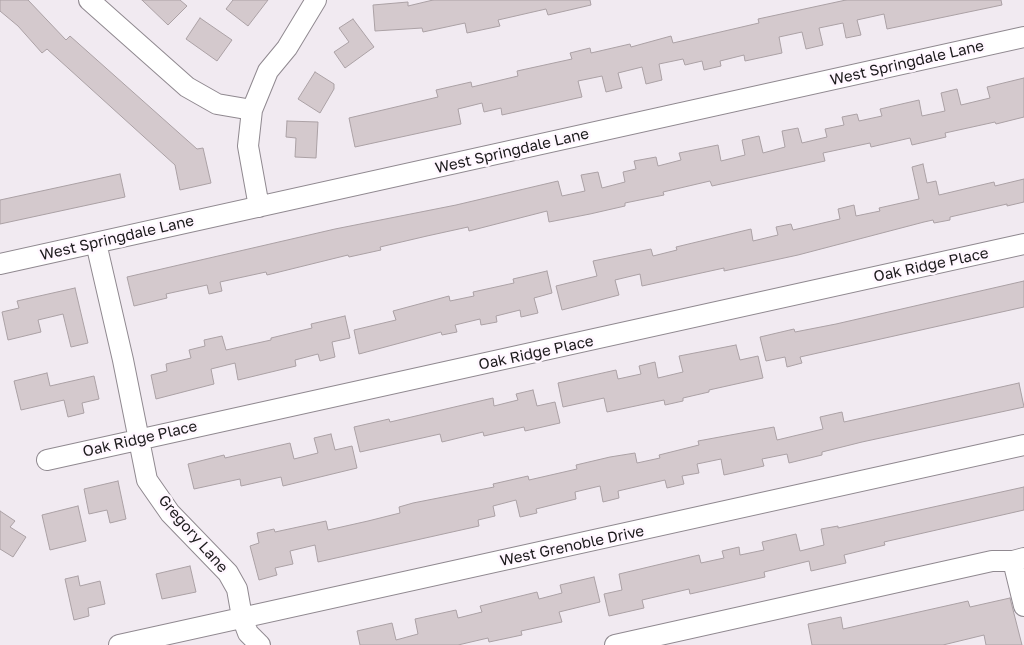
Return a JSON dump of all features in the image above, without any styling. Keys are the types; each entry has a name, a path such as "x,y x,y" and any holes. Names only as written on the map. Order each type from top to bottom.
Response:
{"street":[{"path":"88,0 187,87 217,104 252,110"},
{"path":"259,207 248,146 252,110 268,71 287,48 316,0"},
{"name":"West Springdale Lane","path":"0,264 1024,37"},
{"name":"Gregory Lane","path":"96,243 140,439 147,480 170,513 228,573 237,590 242,616 248,632 260,645"},
{"name":"Oak Ridge Place","path":"47,460 1024,244"},
{"name":"West Grenoble Drive","path":"119,645 242,616 700,518 1024,445"},
{"path":"615,645 992,561 1018,560 1024,606"}],"building":[{"path":"0,0 28,0 66,40 70,36 197,149 203,148 211,183 180,190 175,165 47,49 42,53 18,26 0,11"},
{"path":"142,0 180,0 187,6 168,25"},
{"path":"233,0 268,0 248,26 226,9"},
{"path":"433,0 590,0 591,5 548,15 546,9 498,20 500,26 467,33 465,23 423,32 422,28 375,31 373,5 408,2 408,6"},
{"path":"846,0 1001,0 1002,5 887,29 884,14 857,20 861,35 846,38 843,23 819,28 823,45 806,49 802,32 779,37 782,53 745,61 744,55 720,61 721,66 704,70 702,61 685,65 683,59 659,64 662,80 646,84 642,67 618,73 622,88 606,92 602,76 578,81 582,97 502,115 501,108 484,112 482,103 458,109 461,124 355,147 349,118 438,97 436,90 471,82 472,87 518,76 517,71 572,59 570,53 590,48 591,53 630,44 631,47 671,36 673,43 759,23 758,19"},
{"path":"200,18 232,40 217,61 186,39"},
{"path":"353,19 374,47 345,68 334,52 349,42 339,28"},
{"path":"315,72 334,84 334,89 320,113 298,99"},
{"path":"1024,78 1024,117 945,133 946,137 912,145 910,138 871,147 870,143 823,153 825,161 712,186 710,181 663,192 664,195 625,203 625,206 549,222 547,211 469,231 468,227 380,247 381,250 349,257 348,255 267,275 266,272 220,282 222,291 209,294 207,285 166,294 167,298 134,306 127,277 335,229 456,205 558,181 562,196 585,191 581,175 598,172 602,188 625,182 623,172 636,169 634,161 656,157 658,166 681,160 679,153 718,145 721,161 745,155 742,140 759,136 763,153 785,147 782,131 798,128 802,143 827,137 825,129 844,125 842,117 857,114 859,121 882,116 880,109 919,100 922,116 945,111 941,93 957,89 961,105 990,98 987,87"},
{"path":"287,121 318,122 316,158 295,157 296,138 286,137"},
{"path":"923,164 927,183 936,181 939,195 994,182 995,186 1024,179 1024,202 950,217 950,220 934,223 933,220 924,222 798,255 724,271 724,268 642,286 640,274 615,280 619,295 562,310 556,286 597,276 593,261 651,249 653,256 677,250 676,247 751,229 753,241 778,235 776,227 791,224 793,230 840,219 838,209 854,205 856,216 880,211 879,208 919,199 912,167"},
{"path":"120,174 125,197 0,224 0,200"},
{"path":"547,271 552,293 534,298 538,313 521,317 520,310 496,316 497,322 481,325 480,319 455,325 457,332 442,335 441,332 359,354 354,330 396,320 393,311 449,296 450,301 474,296 473,292 514,283 513,279"},
{"path":"1024,281 1024,307 800,357 802,363 787,367 785,357 766,361 760,337 794,329 795,332 836,324"},
{"path":"75,288 88,343 71,347 63,314 38,320 41,332 8,340 2,312 19,308 17,301"},
{"path":"345,316 350,338 332,342 335,357 320,361 318,354 295,360 296,366 238,380 235,363 211,369 214,384 156,399 151,375 167,371 166,364 191,358 189,350 205,346 204,340 222,336 226,350 271,340 271,338 312,328 311,324"},
{"path":"736,345 740,360 758,356 763,378 709,390 709,392 683,398 683,401 665,405 664,400 607,412 604,398 563,407 558,383 616,370 618,379 641,374 639,366 655,362 658,378 683,372 679,356"},
{"path":"47,373 50,386 94,376 99,399 82,403 84,413 68,417 64,400 21,410 14,381"},
{"path":"1019,383 1024,407 862,442 789,463 787,454 762,459 764,466 724,475 721,459 697,464 699,473 682,476 684,484 667,488 665,480 618,491 619,498 603,502 600,486 575,492 576,499 536,509 537,513 520,517 516,500 493,506 495,516 478,520 479,526 318,562 315,545 290,551 293,564 275,568 277,575 259,580 250,546 259,543 257,533 274,529 275,532 326,521 328,530 400,513 399,507 413,503 494,487 493,484 528,476 529,480 577,469 576,465 610,457 635,453 637,463 660,458 659,455 699,445 698,441 774,427 777,440 823,429 820,417 842,412 844,422"},
{"path":"533,390 537,406 555,402 560,423 525,431 524,427 484,436 483,432 442,442 440,434 360,452 354,427 389,419 390,422 493,398 494,406 518,400 516,394"},
{"path":"331,434 335,450 352,446 357,468 283,486 281,477 241,486 240,479 194,489 188,464 224,455 225,458 290,443 294,459 318,453 314,438"},
{"path":"118,481 126,519 110,523 107,510 89,514 84,489"},
{"path":"1024,487 1024,510 884,542 885,545 844,555 846,563 811,571 809,561 764,572 765,577 690,594 689,589 642,600 644,608 609,616 604,594 622,590 619,574 699,555 701,563 724,558 722,551 739,547 740,555 764,550 762,542 796,534 800,551 824,545 821,529 838,526 838,528"},
{"path":"78,506 86,541 50,550 42,515"},
{"path":"0,511 15,521 10,527 26,537 13,557 0,549"},
{"path":"190,566 196,592 162,599 156,574"},
{"path":"78,576 80,586 100,581 105,604 88,608 89,616 74,620 65,579"},
{"path":"594,577 600,602 559,612 562,622 521,631 522,635 489,642 488,638 458,645 360,645 357,631 392,623 396,640 418,634 415,619 456,610 458,618 482,612 480,606 537,592 539,599 562,593 560,585"},
{"path":"1010,598 1022,645 986,645 984,635 943,645 812,645 808,624 841,617 843,629 968,601 970,607"}]}
